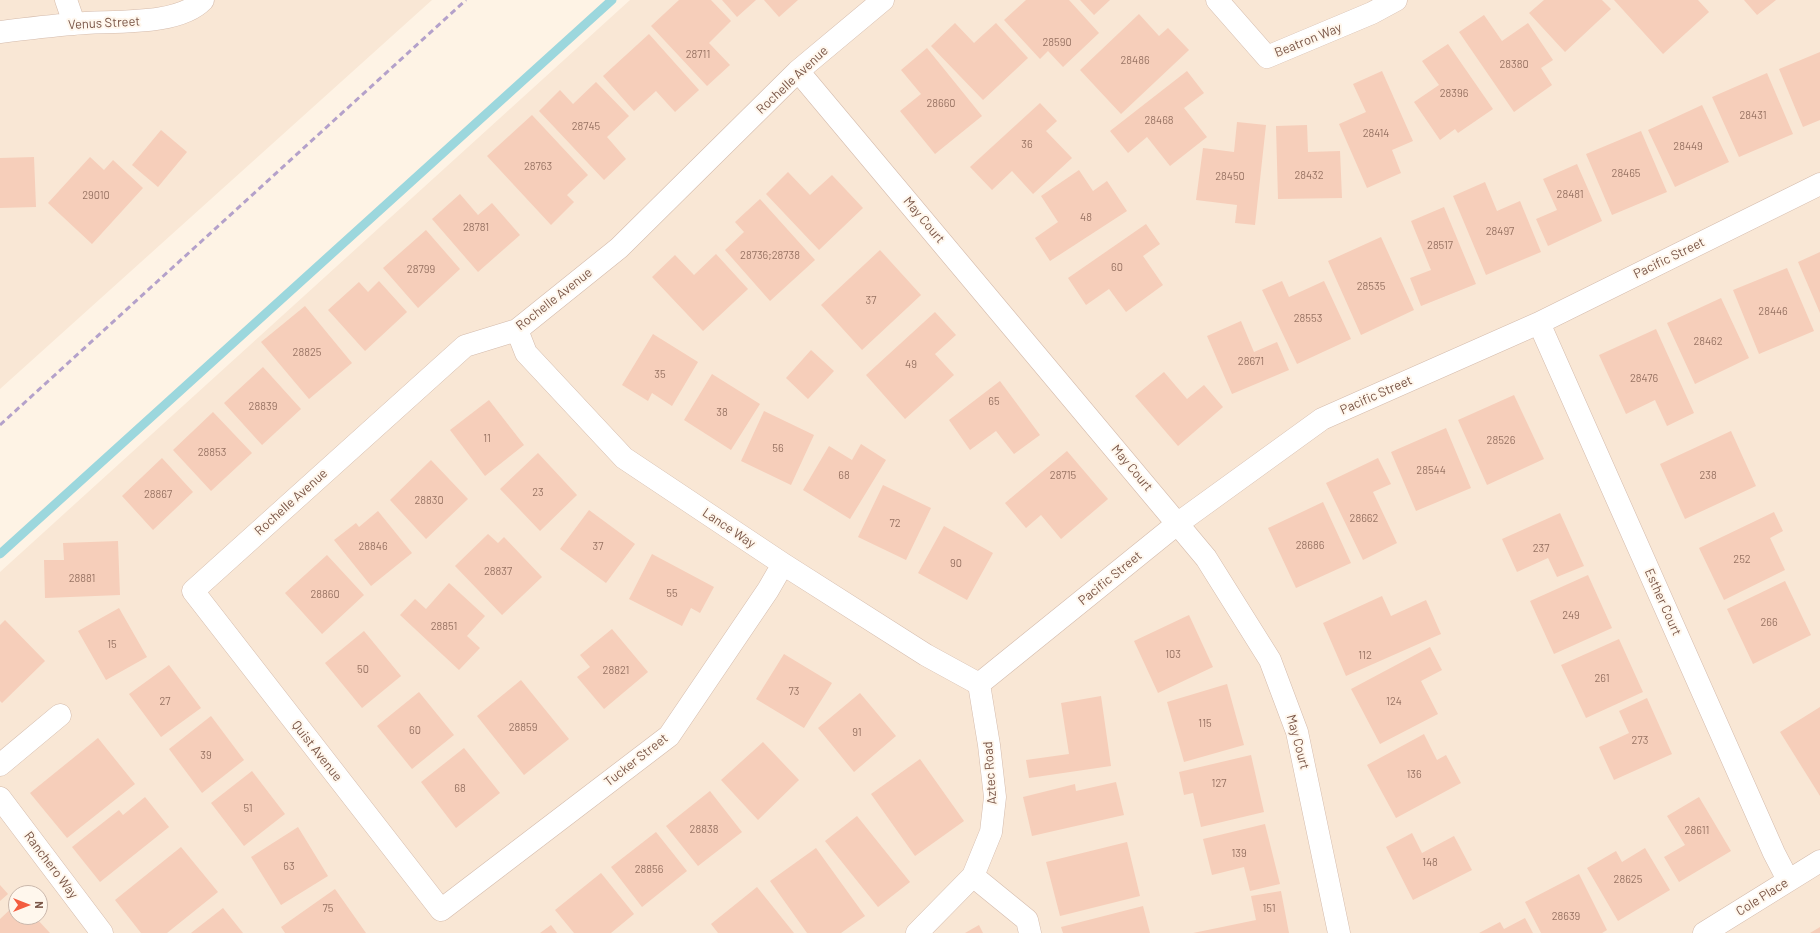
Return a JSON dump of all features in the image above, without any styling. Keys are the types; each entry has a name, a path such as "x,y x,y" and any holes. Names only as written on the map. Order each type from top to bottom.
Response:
{"street":[{"path":"66,0 74,24"},
{"name":"Venus Street","path":"0,32 74,24 154,20 196,7 203,0"},
{"name":"Rochelle Avenue","path":"192,591 465,346 517,330 619,248 798,71 883,0"},
{"name":"Beatron Way","path":"1217,0 1267,56 1372,13 1396,0"},
{"name":"May Court","path":"798,71 1206,558 1270,660 1297,732 1339,933"},
{"name":"Pacific Street","path":"979,684 1177,524 1322,419 1539,323 1820,184"},
{"name":"Esther Court","path":"1539,323 1774,853 1788,880"},
{"name":"Lance Way","path":"517,330 526,353 624,458 783,564 926,655 979,684"},
{"name":"Tucker Street","path":"441,910 669,736 768,590 783,564"},
{"name":"Quist Avenue","path":"192,591 441,910"},
{"name":"Aztec Road","path":"917,933 973,876 991,832 995,796 989,745 979,684"},
{"path":"0,765 60,715"},
{"name":"Ranchero Way","path":"0,798 102,933"},
{"name":"Cole Place","path":"1704,933 1820,861"},
{"path":"973,876 1027,920 1030,933"}],"shaded area":[{"path":"0,0 432,0 0,389"},
{"path":"630,0 1820,0 1820,933 0,933 0,572"}],"building":[{"path":"679,0 711,0 731,21 709,43 730,65 707,86 651,26"},
{"path":"722,0 756,0 737,17"},
{"path":"764,0 798,0 779,17"},
{"path":"1026,0 1069,0 1099,33 1063,67 1048,51 1040,59 1004,20"},
{"path":"1080,0 1110,0 1094,15"},
{"path":"1544,0 1602,0 1611,9 1565,52 1529,13"},
{"path":"1614,0 1698,0 1709,12 1663,54"},
{"path":"1744,0 1776,0 1757,15"},
{"path":"1139,14 1159,36 1168,28 1189,50 1121,114 1080,70"},
{"path":"1484,15 1502,41 1528,23 1553,60 1541,68 1552,85 1514,112 1459,32"},
{"path":"955,23 974,43 996,23 1028,58 983,100 931,46"},
{"path":"649,34 699,90 675,112 656,91 634,111 603,76"},
{"path":"1448,44 1493,109 1458,133 1455,129 1440,140 1414,102 1439,85 1422,61"},
{"path":"927,48 982,116 935,154 900,111 921,94 901,70"},
{"path":"1820,52 1820,120 1803,127 1779,69"},
{"path":"1187,71 1204,93 1184,108 1207,137 1170,166 1147,137 1128,153 1110,131"},
{"path":"1382,71 1413,141 1392,150 1401,173 1367,188 1339,124 1366,112 1353,84"},
{"path":"1767,73 1793,134 1739,157 1712,97"},
{"path":"596,82 629,116 607,137 626,159 604,180 539,111 560,90 573,104"},
{"path":"1040,103 1057,121 1046,131 1072,158 1033,194 1012,171 992,190 970,167"},
{"path":"1702,105 1729,162 1675,187 1648,130"},
{"path":"532,115 588,175 567,195 574,202 551,225 487,156"},
{"path":"1237,122 1266,125 1255,225 1235,223 1237,205 1196,200 1203,148 1234,152"},
{"path":"1307,125 1308,152 1340,151 1342,198 1278,199 1276,126"},
{"path":"161,130 187,152 158,187 132,165"},
{"path":"1641,131 1667,192 1612,215 1586,154"},
{"path":"34,157 36,207 0,208 0,158"},
{"path":"90,157 104,170 113,160 143,188 92,244 48,203"},
{"path":"1577,164 1602,221 1548,246 1536,219 1557,210 1543,179"},
{"path":"1079,170 1093,191 1107,181 1127,211 1050,261 1035,238 1058,222 1041,196"},
{"path":"788,172 810,195 832,175 863,208 819,250 766,194"},
{"path":"1485,182 1497,211 1520,201 1541,252 1486,275 1453,196"},
{"path":"460,194 478,215 492,203 520,235 478,272 432,219"},
{"path":"760,199 815,260 770,301 725,250 744,232 735,222"},
{"path":"1444,207 1476,284 1421,306 1410,278 1431,270 1411,221"},
{"path":"1146,224 1160,244 1143,256 1163,285 1126,312 1109,289 1086,305 1068,278"},
{"path":"426,230 460,269 418,308 383,268"},
{"path":"1381,237 1414,310 1361,335 1328,261"},
{"path":"880,250 921,295 862,350 821,305"},
{"path":"1820,252 1820,313 1798,262"},
{"path":"716,254 748,289 703,331 652,277 675,255 694,275"},
{"path":"1787,268 1814,331 1759,354 1733,290"},
{"path":"379,281 407,312 365,351 328,310 359,282 368,292"},
{"path":"1282,281 1289,297 1324,281 1351,339 1297,364 1262,290"},
{"path":"1721,298 1749,358 1695,384 1667,323"},
{"path":"305,306 352,363 309,399 261,342"},
{"path":"935,312 956,335 935,354 954,375 905,419 866,375"},
{"path":"1241,321 1254,352 1277,342 1289,370 1232,394 1207,336"},
{"path":"1656,329 1694,413 1667,426 1655,400 1626,414 1599,355"},
{"path":"653,334 698,362 672,406 652,393 648,401 622,385"},
{"path":"811,350 834,371 808,399 786,378"},
{"path":"263,367 301,409 262,445 224,403"},
{"path":"1164,372 1187,399 1204,385 1223,407 1178,446 1135,396"},
{"path":"712,374 760,404 731,450 684,420"},
{"path":"1000,381 1040,435 1014,454 996,431 970,450 949,420"},
{"path":"1514,395 1544,459 1487,485 1458,420"},
{"path":"489,400 524,445 485,476 450,430"},
{"path":"764,411 814,435 791,485 741,461"},
{"path":"213,412 252,453 211,491 173,450"},
{"path":"1446,428 1471,488 1416,511 1391,452"},
{"path":"1731,431 1756,486 1685,519 1660,464"},
{"path":"861,444 886,460 850,519 803,490 829,446 852,460"},
{"path":"1067,451 1108,499 1061,539 1041,515 1026,528 1005,503"},
{"path":"538,453 577,495 540,531 500,489"},
{"path":"162,458 193,492 153,530 122,496"},
{"path":"1378,458 1391,484 1373,492 1397,543 1363,560 1326,483"},
{"path":"431,460 468,499 426,539 390,500"},
{"path":"883,485 931,508 906,560 858,537"},
{"path":"1323,502 1351,563 1296,588 1268,528"},
{"path":"589,510 635,544 606,583 560,549"},
{"path":"378,511 412,553 371,586 334,540 356,523 359,527"},
{"path":"1774,512 1783,531 1770,538 1785,570 1724,600 1699,548"},
{"path":"1560,513 1584,566 1557,577 1548,558 1517,572 1502,539"},
{"path":"944,526 993,553 967,600 918,573"},
{"path":"488,534 498,543 504,537 542,577 502,615 455,566"},
{"path":"118,541 120,595 45,598 44,560 64,560 63,543"},
{"path":"652,554 714,587 700,613 691,608 682,626 629,599"},
{"path":"327,555 364,595 322,634 285,593"},
{"path":"1588,575 1612,628 1554,654 1530,601"},
{"path":"1785,581 1811,635 1753,664 1727,609"},
{"path":"449,583 485,616 467,636 480,648 459,670 400,615 415,599 426,609"},
{"path":"1382,596 1391,616 1426,600 1441,634 1346,676 1323,623"},
{"path":"119,608 147,657 106,680 78,631"},
{"path":"1189,615 1213,667 1158,693 1134,641"},
{"path":"5,620 45,661 2,703 0,701 0,625"},
{"path":"612,629 648,672 604,709 577,677 590,667 580,655"},
{"path":"364,631 401,676 362,708 325,663"},
{"path":"1619,639 1643,692 1586,718 1561,665"},
{"path":"1430,647 1442,670 1421,681 1438,714 1380,744 1351,689"},
{"path":"784,654 832,683 804,728 756,699"},
{"path":"169,665 201,708 161,737 129,694"},
{"path":"521,680 569,739 524,775 477,716"},
{"path":"1227,684 1244,745 1184,762 1167,702"},
{"path":"419,692 454,735 412,769 377,726"},
{"path":"860,693 896,736 854,772 818,728"},
{"path":"1101,696 1111,766 1029,778 1026,760 1069,754 1061,703"},
{"path":"1647,698 1672,754 1614,780 1599,747 1629,733 1619,711"},
{"path":"1820,707 1820,796 1780,732"},
{"path":"211,716 244,760 202,793 169,749"},
{"path":"1424,734 1437,760 1446,755 1461,783 1396,818 1367,765"},
{"path":"98,738 135,784 67,838 30,793"},
{"path":"763,742 799,780 758,820 721,780"},
{"path":"464,748 500,793 456,828 421,782"},
{"path":"1251,755 1264,812 1201,827 1193,793 1184,795 1179,772"},
{"path":"920,759 964,821 915,856 871,794"},
{"path":"252,771 285,814 244,846 211,803"},
{"path":"1116,782 1124,815 1032,836 1023,797 1075,784 1076,791"},
{"path":"710,791 742,832 698,866 666,826"},
{"path":"145,797 169,827 100,882 72,847 119,810 123,815"},
{"path":"1699,797 1731,851 1679,882 1664,857 1685,845 1667,816"},
{"path":"857,816 910,882 878,907 825,841"},
{"path":"1265,824 1280,884 1250,891 1244,867 1212,875 1203,839"},
{"path":"298,827 328,876 281,905 251,857"},
{"path":"656,832 687,871 642,907 611,867"},
{"path":"1412,833 1422,853 1454,836 1472,870 1413,900 1386,847"},
{"path":"1127,842 1140,896 1060,916 1046,862"},
{"path":"181,847 218,892 167,933 141,933 115,900"},
{"path":"816,848 865,916 841,933 807,933 770,881"},
{"path":"1645,848 1670,890 1618,921 1587,868 1616,851 1622,862"},
{"path":"601,873 634,914 611,933 574,933 555,910"},
{"path":"1579,874 1607,930 1602,933 1541,933 1525,902"},
{"path":"0,885 8,894 0,901"},
{"path":"757,887 794,933 718,933 711,924"},
{"path":"335,889 366,933 285,933 281,927"},
{"path":"1281,891 1289,933 1193,933 1256,920 1251,896"},
{"path":"1143,906 1150,933 1063,933 1061,927"},
{"path":"223,908 243,933 191,933"},
{"path":"8,912 8,925 42,925 50,933 0,933 0,919"},
{"path":"1525,918 1533,933 1479,933 1500,922 1504,929"},
{"path":"551,925 557,933 540,933"},
{"path":"979,925 983,933 965,933"},
{"path":"1820,927 1820,933 1810,933"}],"waterway":[{"path":"0,554 612,0"}],"railway":[{"path":"0,425 466,0"}]}
